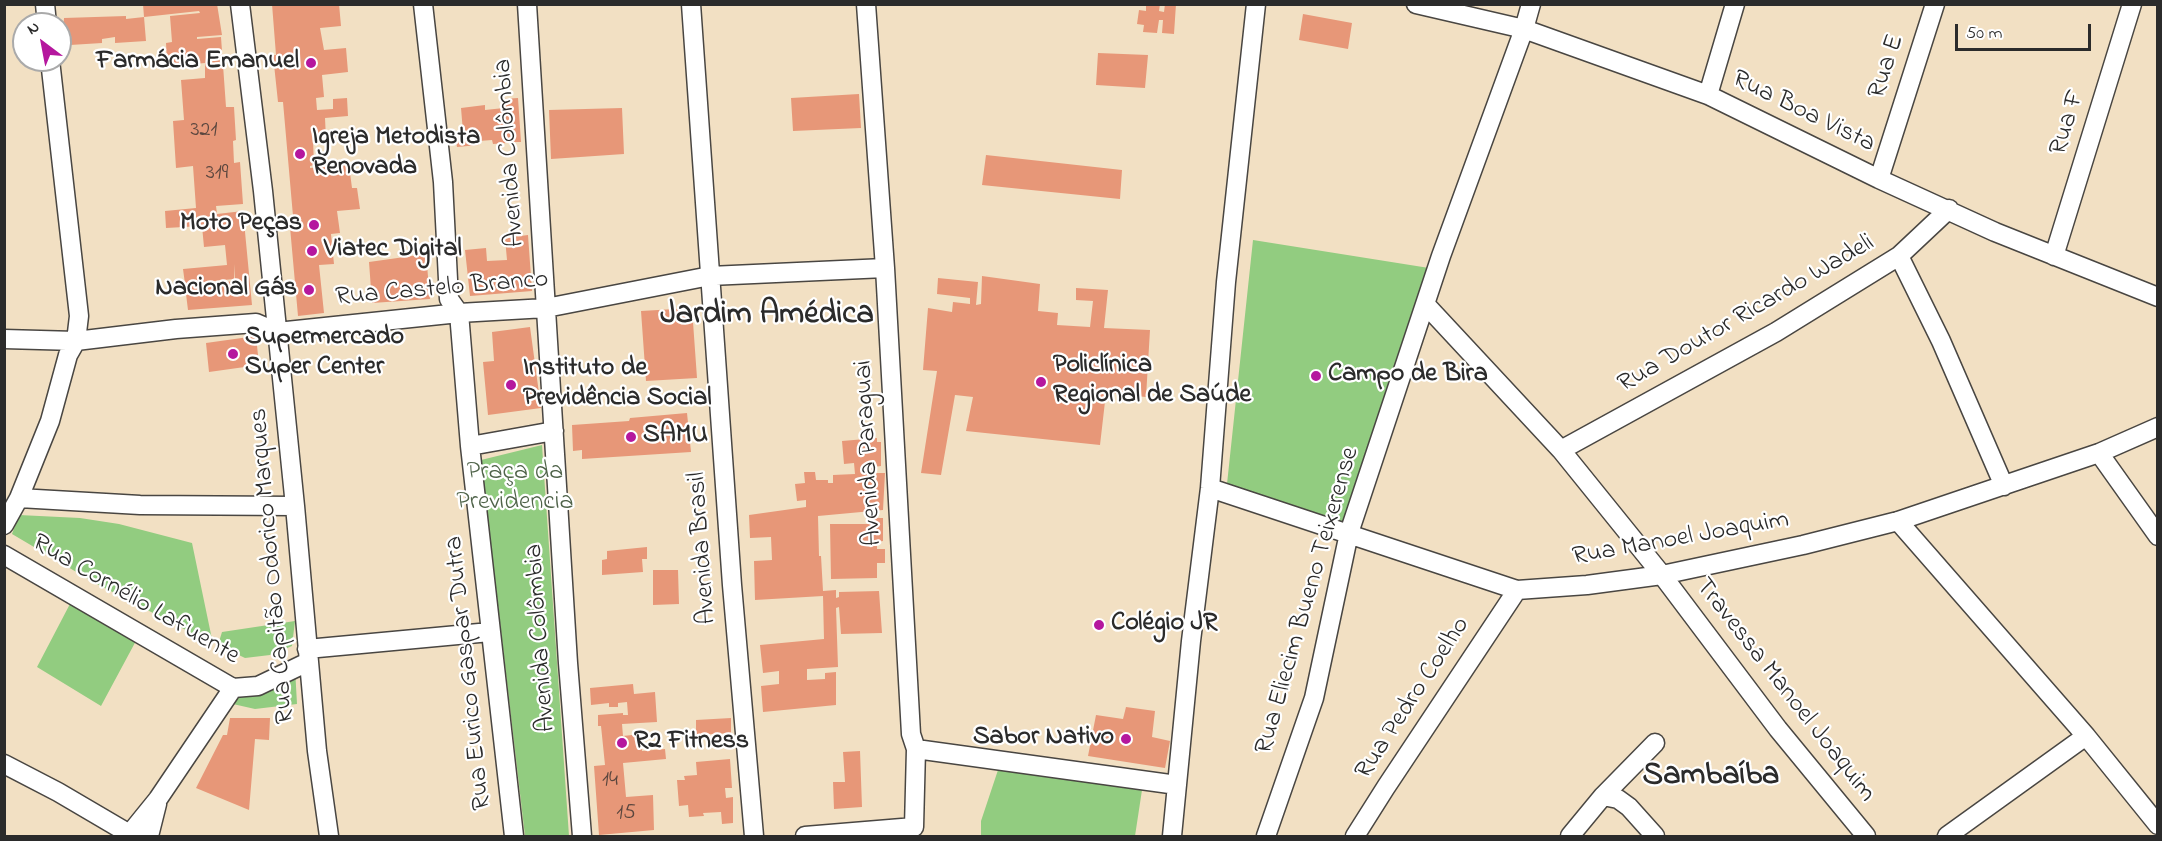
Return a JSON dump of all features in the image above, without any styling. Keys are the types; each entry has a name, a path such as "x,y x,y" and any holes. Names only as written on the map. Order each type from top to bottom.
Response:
{"street":[{"name":"Rua Capitão Odorico Marques","path":"240,4 263,191 317,751 329,837"},
{"name":"Rua Eurico Gaspar Dutra","path":"423,4 443,183 449,299 459,313 470,446 514,837"},
{"name":"Avenida Colômbia","path":"527,4 582,837"},
{"name":"Avenida Brasil","path":"691,4 732,585 753,837"},
{"name":"Avenida Paraguai","path":"805,837 914,827 916,749 911,734 885,268 866,4"},
{"path":"1172,837 1191,641 1210,488 1226,282 1256,4"},
{"name":"Rua Boa Vista","path":"1416,4 1524,28 1708,95 1879,179 1949,209 1995,232 2157,297"},
{"name":"Rua Eliecim Bueno Teixerense","path":"1266,837 1314,698 1349,533 1441,256 1531,4"},
{"path":"1708,95 1735,4"},
{"name":"Rua E","path":"1879,179 1935,4"},
{"name":"Rua F","path":"2054,256 2132,4"},
{"path":"4,525 18,498 50,421 68,355 76,341 79,316 51,72"},
{"name":"Rua Doutor Ricardo Wadeli","path":"1561,450 1776,332 1899,256 1949,209"},
{"path":"1899,256 1941,341 2004,486"},
{"name":"Rua Castelo Branco","path":"4,339 76,341 176,329 256,323 277,332 459,313 546,308 710,276 885,268"},
{"name":"Travessa Manoel Joaquim","path":"1426,305 1561,450 1662,575 1778,729 1866,837"},
{"name":"Rua Manoel Joaquim","path":"1210,488 1517,590 1587,585 1662,575 1803,545 1898,521 2099,453 2157,427"},
{"path":"470,446 554,431"},
{"path":"2099,453 2157,536"},
{"path":"18,498 140,505 295,506"},
{"path":"1898,521 2086,736 2157,825"},
{"name":"Rua Cornélio Lafuente","path":"4,555 233,688 258,686 308,656"},
{"name":"Rua Pedro Coelho","path":"1355,837 1517,590"},
{"path":"308,656 490,632"},
{"path":"4,764 58,792 130,836 158,799 233,688"},
{"path":"1947,837 2086,736"},
{"path":"1570,837 1603,796 1655,743"},
{"path":"916,749 1178,784"},
{"path":"1603,796 1618,799 1629,807 1655,837"},
{"path":"149,837 158,799"}],"green space":[{"name":"Campo de Bira","path":"1253,240 1429,268 1347,523 1227,484"},
{"name":"Praça da Previdencia","path":"542,445 569,836 525,836 481,460"},
{"path":"19,515 80,518 119,524 192,543 213,644 95,583 12,534"},
{"path":"71,602 137,639 101,706 37,667"},
{"path":"295,621 292,646 270,655 245,658 218,645 222,632"},
{"path":"295,668 297,704 255,709 224,702"},
{"path":"998,770 1142,790 1135,836 981,836 981,821"}],"building":[{"path":"143,4 217,4 222,35 197,37 197,39 221,37 226,107 234,107 236,140 233,141 234,163 240,162 243,204 216,206 217,214 243,211 252,305 188,310 185,286 235,281 234,264 234,279 185,284 183,269 227,265 225,245 204,247 202,226 166,228 165,211 196,208 193,166 176,168 173,121 184,120 181,80 205,78 205,63 173,66 173,60 167,60 166,43 172,42 170,16 200,13 199,11 144,17"},
{"path":"272,4 339,4 341,26 320,28 324,50 346,48 348,72 322,75 324,97 316,98 317,110 333,109 333,99 347,98 348,116 325,118 326,139 313,140 314,165 310,168 349,165 352,188 357,188 360,209 337,211 340,233 331,234 334,264 319,265 324,313 298,316 289,216 293,216 283,102 278,102 273,55 276,55"},
{"path":"1146,4 1160,4 1159,11 1164,12 1165,4 1176,4 1174,34 1162,33 1163,20 1159,20 1157,33 1143,32 1144,25 1137,24 1139,10 1146,11"},
{"path":"1303,14 1352,23 1348,49 1299,40"},
{"path":"126,16 126,19 144,17 146,41 115,43 115,37 102,39 102,43 72,45 72,18"},
{"path":"1098,53 1148,55 1145,88 1096,85"},
{"path":"859,94 861,128 793,131 791,98"},
{"path":"518,98 521,142 512,142 512,138 507,138 507,143 493,144 492,140 479,141 479,145 457,147 454,132 463,132 461,108 485,105 485,110 504,108 503,99"},
{"path":"622,108 624,154 551,159 549,110"},
{"path":"986,155 1122,170 1120,199 982,185"},
{"path":"528,235 532,291 470,296 465,250 486,248 487,261 507,260 505,238"},
{"path":"426,254 430,299 372,303 369,262"},
{"name":"Policlínica Regional de Saúde","path":"982,276 1040,284 1038,311 1058,313 1057,325 1090,327 1093,301 1076,300 1076,288 1108,290 1104,328 1150,330 1146,397 1106,393 1100,445 966,431 973,397 955,395 941,475 921,473 937,371 923,370 928,308 952,312 953,302 970,304 970,298 937,294 938,278 978,282 976,305 981,304"},
{"path":"692,308 697,378 646,381 641,311"},
{"name":"Instituto de Previdência Social","path":"530,327 541,408 488,415 483,362 494,361 492,332"},
{"name":"Supermercado Super Center","path":"256,336 259,365 209,372 206,343"},
{"name":"SAMU","path":"687,413 691,452 582,459 582,450 573,451 572,425 629,421 630,418"},
{"path":"877,438 877,442 881,442 881,466 874,467 874,460 872,461 872,473 885,473 883,510 818,516 819,556 821,556 823,591 836,590 836,598 839,597 839,592 879,591 882,633 841,634 839,607 836,608 838,667 807,669 807,680 825,679 825,673 836,672 836,705 763,712 761,686 779,684 779,671 763,673 760,645 824,639 823,596 755,600 754,561 772,560 771,537 750,538 749,515 806,507 806,500 797,501 795,484 805,483 804,472 815,472 816,480 828,480 828,483 833,483 833,475 855,474 854,463 844,464 842,441"},
{"path":"870,518 883,518 883,541 877,542 877,549 885,549 885,563 877,563 877,578 831,579 830,524 870,524"},
{"path":"647,547 647,559 642,559 643,572 602,575 602,560 607,559 607,551"},
{"path":"653,570 678,570 679,604 653,605"},
{"path":"633,684 634,694 655,692 657,722 622,724 623,736 641,734 642,751 665,749 666,759 623,763 626,797 653,795 654,830 599,835 594,766 605,765 598,715 623,713 623,715 628,715 627,702 618,703 618,707 609,707 609,703 591,705 590,688"},
{"name":"Sabor Nativo","path":"1126,707 1155,711 1152,737 1170,741 1165,768 1088,756 1096,715 1123,719"},
{"path":"230,718 270,718 269,740 255,739 249,810 196,788 223,735 227,735"},
{"path":"731,718 731,733 696,735 696,720"},
{"path":"860,751 862,807 834,809 833,782 845,782 843,752"},
{"path":"730,759 732,788 725,788 726,798 733,797 733,823 722,824 721,812 689,817 688,805 679,806 677,780 685,780 684,776 697,775 696,762"}],"place":[{"name":"Farmácia Emanuel","path":"311,63"},
{"name":"Igreja Metodista Renovada","path":"300,154"},
{"name":"Moto Peças","path":"314,225"},
{"name":"Viatec Digital","path":"312,251"},
{"name":"Nacional Gás","path":"309,290"},
{"name":"Supermercado Super Center","path":"233,354"},
{"name":"Campo de Bira","path":"1316,376"},
{"name":"Policlínica Regional de Saúde","path":"1041,382"},
{"name":"Instituto de Previdência Social","path":"511,385"},
{"name":"SAMU","path":"631,437"},
{"name":"Colégio JR","path":"1099,625"},
{"name":"Sabor Nativo","path":"1126,739"},
{"name":"R2 Fitness","path":"622,743"}],"district":[{"name":"Jardim Amédica","path":"767,317"},
{"name":"Sambaíba","path":"1711,778"}]}
